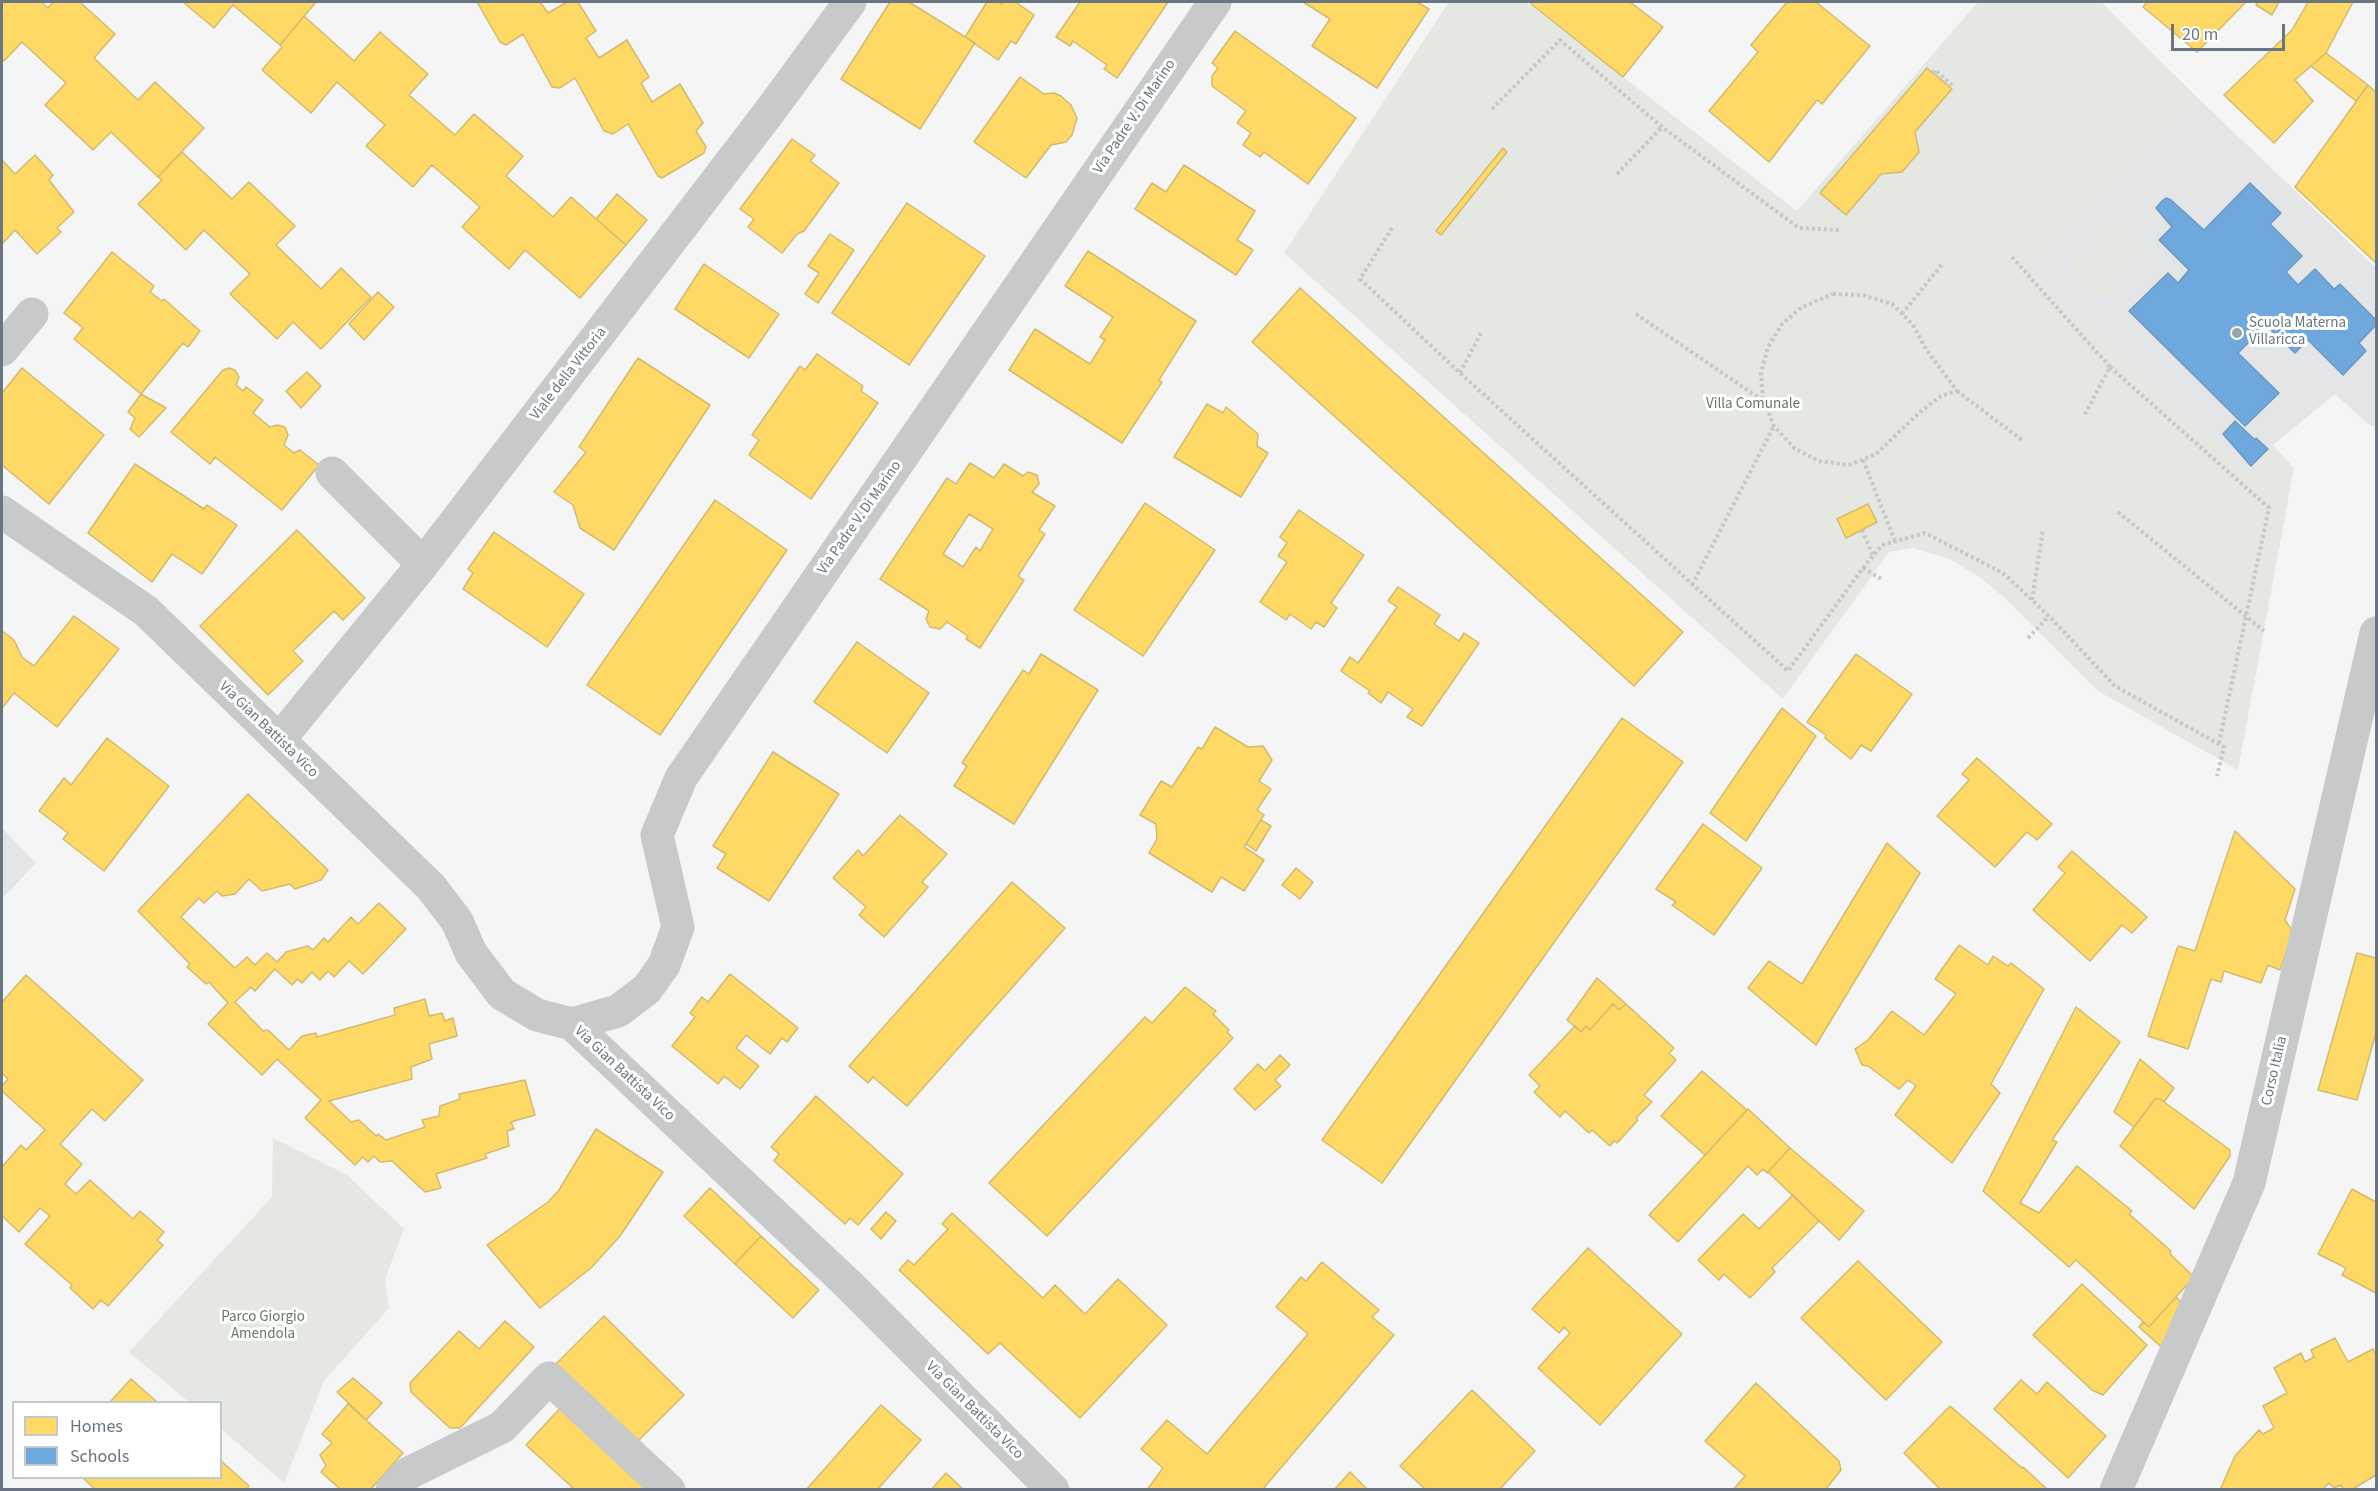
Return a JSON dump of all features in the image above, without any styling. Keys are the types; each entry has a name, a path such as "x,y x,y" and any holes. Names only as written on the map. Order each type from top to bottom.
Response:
{"street":[{"name":"Viale della Vittoria","path":"279,740 423,564 770,111 850,2"},
{"name":"Via Padre V. Di Marino","path":"572,1024 618,1011 647,989 664,965 678,927 657,835 681,778 1215,2"},
{"path":"2,350 32,314"},
{"path":"332,473 423,564"},
{"name":"Via Gian Battista Vico","path":"2,512 146,611 431,887 457,921 471,953 502,994 537,1015 572,1024 848,1284 1053,1490"},
{"name":"Corso Italia","path":"2116,1490 2249,1183 2376,633"},
{"path":"392,1490 406,1474 502,1427 549,1378 669,1490"}],"path":[{"path":"1492,109 1560,40 1662,127 1799,228 1840,230"},
{"path":"1933,73 1935,70 1953,85"},
{"path":"1617,174 1662,127"},
{"path":"1392,228 1359,279 1460,374 1788,671 1882,545 1925,533 2003,573 2049,616 2115,686 2224,747 2217,776"},
{"path":"2012,257 2110,367 2269,508 2219,743"},
{"path":"1902,314 1943,263"},
{"path":"1958,391 1941,396 1920,412 1876,454 1849,465 1819,461 1794,448 1774,426 1763,400 1761,373 1768,347 1782,324 1802,307 1833,294 1862,295 1892,304 1913,325 1926,350 1958,391 2022,440"},
{"path":"1636,314 1763,400"},
{"path":"1460,374 1480,333"},
{"path":"2084,416 2110,367"},
{"path":"1692,585 1774,426"},
{"path":"1863,460 1895,541"},
{"path":"2118,512 2264,631"},
{"path":"2032,600 2043,529"},
{"path":"1862,530 1873,556"},
{"path":"1863,568 1883,580"},
{"path":"2028,638 2049,616"}],"shaded area":[{"name":"Scuola Materna Villaricca","path":"2202,102 2376,268 2376,427 2368,424 2335,394 2273,445 2245,474 2033,272"},
{"path":"2,828 36,863 2,899"}],"green space":[{"name":"Villa Comunale","path":"1449,2 1526,2 1797,211 1978,2 2101,2 2202,102 2034,272 2245,474 2273,445 2294,468 2238,770 2098,691 2007,600 1981,578 1950,559 1913,548 1889,552 1783,699 1284,253"},
{"path":"2115,216 2150,245 2104,299 2068,268"},
{"name":"Parco Giorgio Amendola","path":"273,1138 347,1175 404,1229 385,1279 389,1308 324,1381 284,1483 222,1430 222,1401 188,1401 129,1352 272,1197"}],"building: Homes":[{"path":"2,2 41,2 48,8 53,2 80,2 115,34 94,58 138,100 155,82 204,128 158,177 111,132 93,150 45,105 66,83 22,42 4,61 2,59"},
{"path":"183,2 316,2 280,45 233,5 214,28"},
{"path":"477,2 540,2 548,13 567,2 578,2 596,31 586,38 599,58 627,40 649,77 641,83 652,102 680,84 703,123 696,131 706,147 704,153 662,178 658,176 628,124 613,134 604,131 575,78 560,88 552,87 523,34 506,45 500,42"},
{"path":"890,2 909,2 975,43 920,129 841,79"},
{"path":"987,2 1002,4 1003,2 1018,2 1034,15 1016,44 1011,41 998,60 965,37"},
{"path":"1080,2 1168,2 1117,78 1104,69 1107,65 1073,41 1070,46 1056,37"},
{"path":"1303,2 1417,2 1429,9 1377,88 1312,46 1330,19"},
{"path":"1533,2 1630,2 1663,27 1623,77 1531,4"},
{"path":"1787,2 1816,2 1870,46 1822,104 1817,100 1769,162 1709,111 1758,52 1751,45"},
{"path":"2147,2 2246,2 2197,52 2143,7"},
{"path":"2258,2 2279,2 2272,15 2256,5"},
{"path":"2308,2 2353,2 2326,53 2295,80 2313,101 2274,143 2224,95 2292,30"},
{"path":"304,16 354,61 380,32 428,74 409,95 455,135 474,114 523,156 506,176 553,217 571,197 626,245 580,298 525,250 509,269 462,227 480,207 432,165 413,187 366,146 385,125 337,82 311,113 262,70"},
{"path":"1235,31 1356,118 1308,184 1264,152 1260,157 1243,145 1251,133 1237,123 1246,111 1212,86 1212,76 1218,68 1212,63"},
{"path":"2326,53 2368,85 2356,101 2311,66"},
{"path":"1927,68 1952,89 1915,132 1919,152 1902,172 1881,174 1846,215 1820,193"},
{"path":"1020,77 1044,94 1054,93 1061,96 1071,105 1077,118 1072,135 1066,142 1051,145 1026,178 974,142"},
{"path":"2368,85 2376,92 2376,263 2295,187"},
{"path":"792,139 815,155 810,161 839,183 804,231 797,234 782,253 748,227 754,219 740,209"},
{"path":"1503,148 1507,152 1441,235 1436,231"},
{"path":"182,152 232,199 249,182 295,226 276,245 321,289 341,268 371,297 321,349 293,322 277,339 230,294 250,274 204,230 186,250 138,204 162,180 158,177"},
{"path":"35,155 53,175 49,180 74,212 57,228 61,232 37,254 15,230 2,244 2,160 15,174"},
{"path":"1184,165 1255,211 1237,240 1253,250 1236,275 1135,209 1152,183 1166,192"},
{"path":"617,194 647,220 626,245 596,219"},
{"path":"907,203 985,256 909,365 832,313"},
{"path":"830,234 854,250 818,303 805,294 819,273 808,266"},
{"path":"1088,251 1196,321 1159,380 1162,382 1122,443 1009,370 1035,329 1090,364 1105,340 1100,337 1113,317 1065,286"},
{"path":"112,252 154,286 150,292 162,301 164,299 200,331 188,347 183,343 141,394 74,339 83,328 64,313"},
{"path":"704,264 779,314 749,358 675,309"},
{"path":"1300,288 1683,632 1634,686 1252,342"},
{"path":"378,292 394,307 364,340 349,324"},
{"path":"817,354 863,386 861,391 878,403 811,499 749,455 759,440 752,435 800,366 805,370"},
{"path":"638,358 710,405 614,550 580,528 573,505 554,492 586,452 579,447"},
{"path":"22,368 104,435 49,504 2,465 2,393"},
{"path":"229,368 235,370 239,377 236,385 243,391 246,387 263,400 253,413 270,427 277,425 285,427 288,435 284,445 294,453 300,450 319,465 282,510 215,457 210,464 171,432 223,370"},
{"path":"307,372 321,386 301,408 286,391"},
{"path":"141,394 166,408 139,437 130,429 135,418 128,412"},
{"path":"1207,404 1223,413 1226,407 1258,434 1257,446 1268,453 1241,497 1174,457"},
{"path":"970,463 994,478 1004,464 1023,476 1028,472 1037,475 1039,484 1032,492 1055,506 1039,530 1045,534 1018,576 1024,580 980,648 966,639 968,636 947,622 940,629 930,627 926,619 929,611 880,579 947,478 956,484","holes":["969,514 993,529 980,551 976,547 963,567 943,554"]},
{"path":"135,464 204,509 207,505 237,525 202,574 172,554 152,582 88,533"},
{"path":"715,500 787,550 660,735 587,685"},
{"path":"1145,503 1215,550 1143,656 1074,610"},
{"path":"1868,504 1877,522 1846,538 1837,519"},
{"path":"1299,510 1364,555 1331,603 1337,608 1324,627 1316,622 1311,629 1290,614 1286,620 1260,602 1287,562 1278,556 1287,543 1280,537"},
{"path":"297,530 365,598 343,620 334,611 293,651 303,661 268,695 200,626"},
{"path":"494,532 584,594 547,647 463,589 473,573 468,569"},
{"path":"1398,587 1440,615 1434,624 1459,641 1464,633 1479,643 1422,726 1407,717 1413,709 1388,692 1381,703 1368,693 1370,691 1341,671 1350,657 1358,663 1397,607 1388,601"},
{"path":"74,616 119,649 57,727 14,693 2,708 2,631 14,640 22,657 34,666"},
{"path":"857,642 929,693 887,753 814,702"},
{"path":"1041,654 1098,690 1014,824 954,786 967,766 962,763 1023,670 1029,674"},
{"path":"1856,654 1912,694 1871,751 1861,745 1851,759 1825,738 1826,735 1807,722"},
{"path":"1782,708 1816,736 1746,841 1710,813"},
{"path":"1622,718 1683,762 1382,1183 1322,1140"},
{"path":"1215,727 1248,747 1263,746 1272,760 1259,781 1271,789 1257,810 1264,815 1244,847 1264,860 1244,891 1221,877 1212,892 1149,853 1157,839 1156,824 1140,815 1161,781 1172,787 1198,747 1202,749"},
{"path":"107,738 169,786 104,871 63,839 68,833 39,811 64,778 71,785"},
{"path":"773,752 839,794 769,901 717,868 726,854 713,846"},
{"path":"1977,758 2052,824 2037,840 2027,832 1995,867 1937,816 1969,780 1962,774"},
{"path":"248,794 328,870 321,880 295,889 290,884 262,891 249,879 235,894 222,896 217,891 204,903 199,898 181,917 235,968 247,957 255,965 267,953 277,962 286,952 308,946 313,950 324,938 328,942 351,917 358,924 379,903 406,929 363,974 349,961 334,977 328,971 320,980 312,972 302,983 297,979 292,985 275,969 255,991 251,987 235,1002 263,1031 268,1030 289,1050 302,1036 316,1033 317,1037 395,1015 394,1008 425,999 429,1016 442,1013 445,1021 453,1018 457,1036 429,1044 432,1059 411,1067 412,1079 329,1101 351,1122 359,1120 376,1136 378,1134 386,1140 425,1127 422,1120 439,1116 440,1106 460,1099 459,1094 525,1080 535,1115 511,1122 514,1129 507,1131 509,1146 485,1154 487,1158 436,1174 441,1188 425,1192 392,1161 380,1162 374,1156 368,1162 363,1157 355,1165 305,1118 321,1100 277,1059 262,1075 208,1024 228,1003 209,982 206,984 187,967 190,964 138,911"},
{"path":"900,815 947,854 922,882 928,887 884,937 859,915 866,907 833,878 858,850 863,856"},
{"path":"1261,820 1271,826 1256,851 1246,844"},
{"path":"1703,824 1762,868 1714,935 1672,905 1676,902 1656,889"},
{"path":"2235,831 2295,889 2285,920 2293,932 2280,970 2268,965 2261,983 2224,971 2221,982 2211,979 2188,1049 2148,1036 2178,946 2195,951"},
{"path":"1887,843 1920,873 1816,1045 1748,988 1769,961 1802,984"},
{"path":"2072,851 2147,917 2132,933 2122,925 2090,961 2033,910 2065,873 2058,867"},
{"path":"1296,868 1313,882 1300,899 1282,885"},
{"path":"1012,882 1065,928 907,1106 873,1077 868,1083 849,1066"},
{"path":"1959,945 1988,965 1993,956 2008,966 2011,963 2044,989 1991,1084 2000,1093 1952,1163 1895,1115 1916,1086 1908,1080 1899,1089 1868,1066 1862,1065 1855,1049 1868,1040 1892,1011 1924,1035 1956,994 1935,979"},
{"path":"2357,953 2376,958 2376,1033 2357,1100 2318,1090"},
{"path":"730,974 798,1028 787,1042 782,1038 770,1054 746,1035 736,1048 759,1066 740,1089 724,1076 718,1084 672,1046 695,1017 690,1013 702,997 708,1002"},
{"path":"26,975 143,1080 105,1121 92,1109 60,1144 82,1164 65,1184 76,1194 90,1180 133,1219 140,1211 164,1232 157,1240 163,1245 108,1306 101,1300 93,1309 70,1288 72,1285 25,1244 50,1216 40,1208 19,1232 2,1216 2,1167 21,1145 26,1150 45,1130 2,1091 2,1086 8,1079 2,1073 2,1002"},
{"path":"1597,978 1626,1004 1619,1010 1613,1004 1590,1030 1586,1026 1581,1032 1567,1020"},
{"path":"1185,987 1216,1011 1213,1014 1229,1030 1227,1032 1233,1038 1047,1236 989,1183 1145,1017 1152,1023"},
{"path":"1613,1004 1619,1010 1626,1004 1674,1048 1669,1053 1676,1060 1644,1095 1652,1102 1617,1143 1614,1141 1610,1146 1592,1130 1589,1133 1565,1111 1560,1117 1534,1092 1540,1086 1529,1075 1575,1026 1581,1032 1586,1026 1590,1030"},
{"path":"2076,1007 2120,1042 2052,1140 2057,1142 2020,1203 2039,1213 2077,1166 2132,1211 2129,1214 2171,1251 2170,1254 2194,1277 2149,1327 2076,1260 2069,1267 1983,1191"},
{"path":"1280,1055 1290,1065 1275,1080 1281,1086 1255,1110 1234,1089 1258,1064 1265,1071"},
{"path":"2140,1059 2174,1088 2164,1102 2155,1099 2134,1127 2114,1112"},
{"path":"1702,1071 1747,1110 1705,1155 1661,1116"},
{"path":"816,1096 903,1174 858,1225 850,1218 845,1224 774,1161 779,1154 771,1147"},
{"path":"2155,1099 2160,1099 2230,1150 2230,1156 2194,1209 2120,1146"},
{"path":"1748,1109 1790,1148 1767,1173 1763,1169 1757,1175 1748,1166 1678,1242 1649,1215"},
{"path":"596,1129 663,1172 620,1236 591,1268 540,1308 487,1245 548,1202 559,1190"},
{"path":"1790,1148 1864,1211 1839,1240 1768,1172"},
{"path":"710,1188 761,1236 735,1264 684,1216"},
{"path":"2352,1189 2376,1202 2376,1293 2342,1275 2346,1268 2318,1254"},
{"path":"1793,1195 1819,1221 1772,1268 1775,1272 1750,1298 1724,1274 1719,1280 1698,1260 1743,1214 1759,1229"},
{"path":"886,1212 896,1221 881,1239 871,1229"},
{"path":"952,1213 1043,1298 1055,1285 1085,1314 1118,1279 1167,1325 1080,1418 1000,1343 988,1354 899,1270 908,1260 914,1265 948,1229 942,1224"},
{"path":"761,1236 819,1290 793,1318 735,1264"},
{"path":"1588,1248 1682,1334 1600,1425 1538,1368 1570,1333 1564,1327 1559,1333 1532,1309"},
{"path":"1858,1261 1942,1342 1886,1400 1801,1318"},
{"path":"1322,1262 1379,1310 1372,1317 1394,1335 1262,1490 1147,1490 1163,1468 1141,1449 1167,1420 1207,1454 1308,1334 1276,1307 1301,1277 1306,1281"},
{"path":"2082,1284 2147,1345 2103,1395 2092,1390 2033,1335"},
{"path":"2176,1297 2196,1317 2178,1362 2139,1327 2143,1322 2149,1327"},
{"path":"604,1316 684,1395 636,1443 556,1364"},
{"path":"505,1321 534,1347 460,1428 450,1428 411,1392 410,1383 459,1331 479,1349"},
{"path":"2335,1338 2348,1362 2373,1349 2376,1356 2376,1475 2351,1490 2344,1490 2341,1485 2334,1488 2329,1483 2322,1490 2220,1490 2235,1456 2259,1430 2263,1434 2274,1428 2263,1406 2287,1393 2274,1368 2301,1353 2305,1362 2314,1357 2311,1350"},
{"path":"353,1378 382,1403 366,1420 337,1392"},
{"path":"131,1379 156,1401 111,1401"},
{"path":"2021,1380 2037,1394 2047,1382 2106,1436 2068,1478 1994,1409"},
{"path":"1756,1383 1839,1461 1841,1470 1825,1490 1733,1490 1745,1476 1705,1441"},
{"path":"1472,1390 1535,1451 1499,1490 1426,1490 1400,1466"},
{"path":"565,1403 661,1490 569,1490 572,1487 526,1445"},
{"path":"348,1404 403,1453 370,1490 341,1490 321,1472 326,1466 320,1455 332,1443 322,1434"},
{"path":"881,1405 921,1440 877,1490 806,1490"},
{"path":"1950,1406 2048,1490 1941,1490 1904,1453"},
{"path":"222,1462 249,1486 246,1490 96,1490 84,1479 222,1479"},
{"path":"1350,1472 1368,1490 1334,1490"},
{"path":"946,1473 964,1490 931,1490"}],"building: Schools":[{"path":"2250,183 2281,213 2270,224 2302,256 2286,272 2298,285 2315,269 2334,289 2340,284 2376,320 2376,325 2359,343 2366,351 2343,375 2308,340 2295,353 2266,325 2238,353 2279,393 2245,426 2129,311 2168,273 2178,283 2189,270 2159,240 2172,227 2156,208 2162,201 2166,198 2171,200 2204,230"},
{"path":"2235,421 2268,449 2251,466 2223,434"}],"place":[{"name":"Scuola Materna Villaricca","path":"2237,333"}]}
